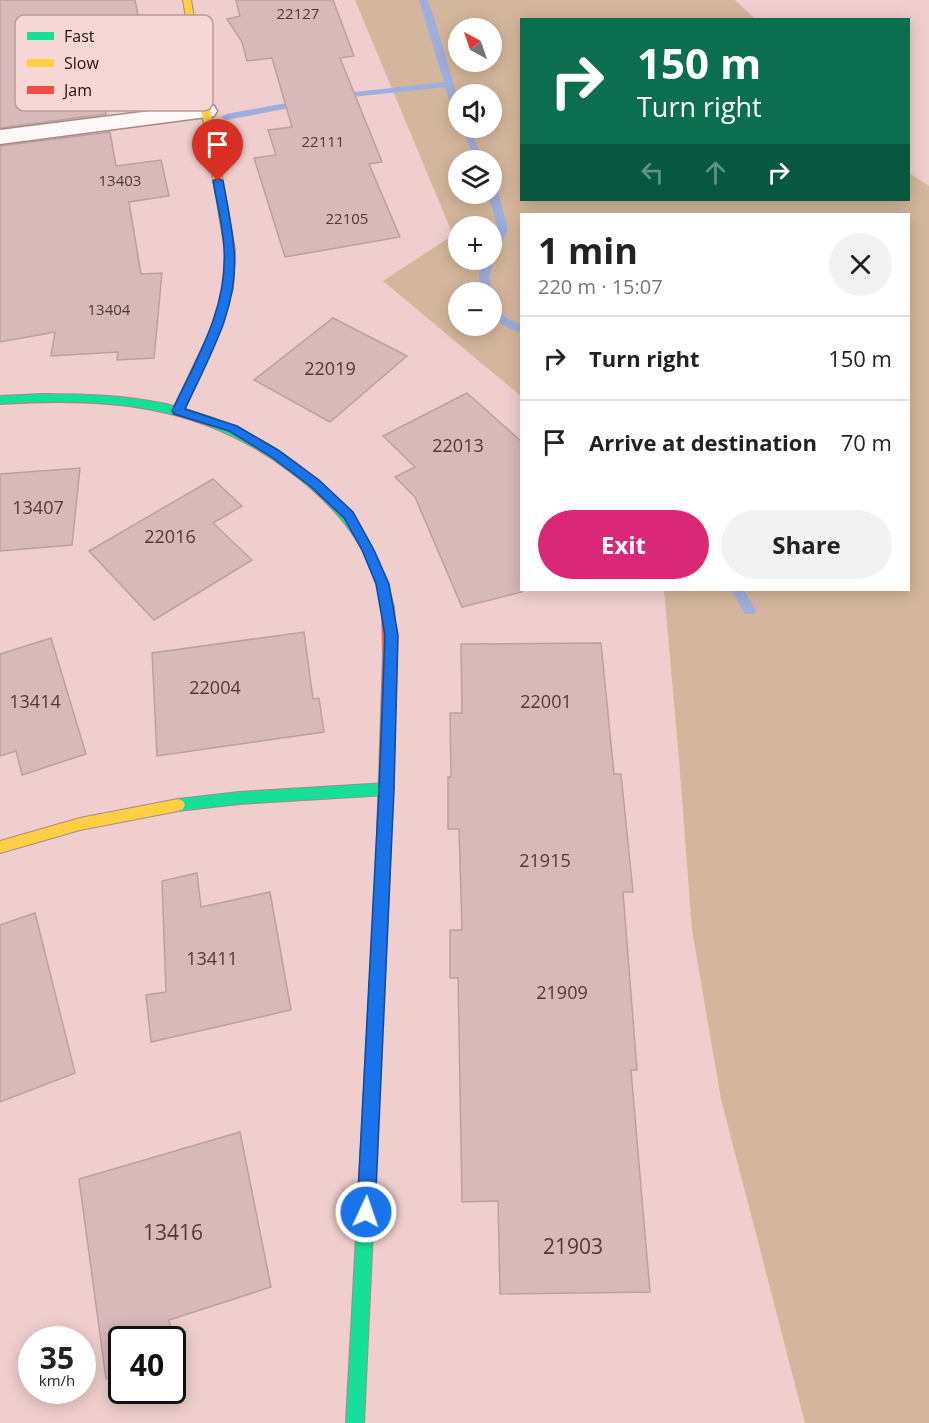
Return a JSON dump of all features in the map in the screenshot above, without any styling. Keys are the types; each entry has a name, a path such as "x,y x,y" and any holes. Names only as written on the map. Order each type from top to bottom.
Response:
{"street":[{"path":"187,0 190,15"},
{"path":"0,137 206,111 230,250 228,288 218,326 178,411"},
{"path":"0,400 69,395 130,400 178,411 233,428 307,477 348,515 368,550 383,584 391,635 387,789 356,1423"},
{"path":"0,847 75,826 156,809 218,800 387,789"}],"shaded area":[{"path":"355,0 735,0 754,18 520,18 520,201 910,201 910,174 929,186 929,1423 805,1423 721,1099 692,930 664,591 910,591 910,213 520,213 520,395 449,336 502,336 502,282 448,282 448,335 383,281 448,238 448,270 502,270 502,216 448,216 448,223"}],"building":[{"path":"0,0 135,0 138,15 15,15 15,111 105,111 106,114 0,128"},
{"path":"236,0 333,0 354,56 340,58 382,162 369,164 400,237 285,257 254,158 276,155 268,130 292,127 272,58 247,61 242,42 227,19 240,16"},
{"path":"110,132 116,166 161,160 169,196 129,202 141,274 162,273 154,358 117,360 118,352 51,356 55,332 0,342 0,146"},
{"path":"333,318 407,356 330,422 254,380"},
{"path":"467,393 520,440 520,591 522,592 462,607 415,497 395,477 415,467 383,436"},
{"path":"80,468 72,545 0,551 0,474"},
{"path":"213,479 242,506 213,523 252,560 154,620 89,551"},
{"path":"304,632 313,699 319,698 324,732 157,756 152,653"},
{"path":"51,638 86,754 22,775 16,751 0,756 0,654"},
{"path":"601,643 614,774 621,774 633,892 623,892 637,1070 631,1070 650,1292 500,1294 498,1201 462,1202 458,978 450,978 450,930 462,930 459,829 448,829 448,777 451,777 450,713 462,713 461,644"},
{"path":"197,873 201,907 270,892 291,1010 151,1042 146,995 166,992 162,881"},
{"path":"35,913 75,1073 0,1102 0,925"},
{"path":"240,1132 271,1287 169,1320 170,1326 108,1326 108,1378 106,1379 79,1179"}],"waterway":[{"path":"423,0 449,84"},
{"path":"337,97 447,84"},
{"path":"226,117 303,103"},
{"path":"470,138 475,150"},
{"path":"496,204 499,216"},
{"path":"502,225 502,231"},
{"path":"485,282 486,270"},
{"path":"502,320 520,329"},
{"path":"739,591 750,611"}],"traffic: fast":[{"path":"0,400 85,397 126,401 165,408 204,419 241,434 277,455 312,482 339,508 370,554 384,588 388,607"},
{"path":"178,805 239,798 387,789"},
{"path":"355,1423 383,865"}],"traffic: slow":[{"path":"187,0 190,15"},
{"path":"178,411 218,325 228,288 230,250 206,111"},
{"path":"0,847 80,824 178,805"}],"traffic: jam":[{"path":"383,865 390,655 388,607"}],"route":[{"path":"218,181 230,250 228,288 218,326 178,411 233,428 274,453 315,483 348,515 368,550 383,584 391,635 387,789 366,1212"}]}
